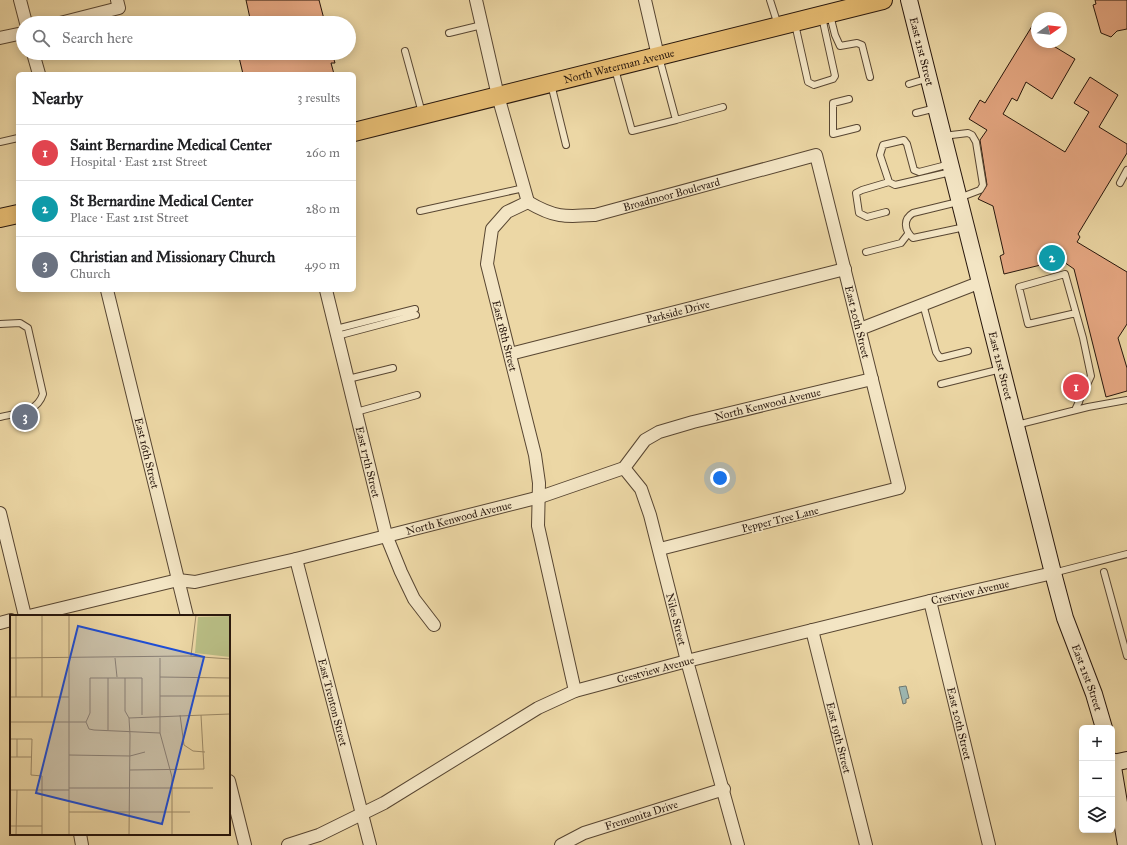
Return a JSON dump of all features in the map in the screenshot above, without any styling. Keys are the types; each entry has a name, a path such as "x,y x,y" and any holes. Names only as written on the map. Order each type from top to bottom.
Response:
{"main road":[{"name":"North Waterman Avenue","path":"356,132 883,0"},
{"path":"0,218 16,214"}],"street":[{"path":"20,0 24,16"},
{"path":"88,16 119,8 117,0"},
{"path":"476,0 498,96 528,202"},
{"path":"645,0 658,56"},
{"name":"East 21st Street","path":"909,0 1065,618 1094,694 1103,725"},
{"path":"0,38 16,35"},
{"path":"35,60 38,72"},
{"name":"Broadmoor Boulevard","path":"528,202 544,212 562,217 595,215 816,156"},
{"name":"East 20th Street","path":"816,156 899,488"},
{"name":"East 18th Street","path":"528,202 507,212 492,229 487,264 535,454 540,496 538,526 543,555 575,692"},
{"name":"Parkside Drive","path":"510,354 845,269"},
{"path":"860,328 980,282"},
{"name":"East 16th Street","path":"107,292 187,615"},
{"name":"East 17th Street","path":"326,292 386,535 414,599 434,625"},
{"name":"North Kenwood Avenue","path":"33,615 178,580 196,582 296,559 540,496 624,468 645,440 659,432 694,422 872,379"},
{"name":"Niles Street","path":"624,468 641,489 660,549 687,661 724,789 738,845"},
{"name":"Pepper Tree Lane","path":"660,549 899,488"},
{"path":"0,513 25,615"},
{"name":"East Trenton Street","path":"296,559 370,845"},
{"name":"Crestview Avenue","path":"288,845 318,835 384,803 538,708 575,692 687,661 930,601 1053,573"},
{"name":"East 20th Street","path":"930,601 989,845"},
{"path":"0,623 10,620"},
{"name":"East 19th Street","path":"812,630 866,845"},
{"path":"1115,762 1127,760"},
{"path":"1115,780 1126,845"},
{"path":"230,785 245,845"},
{"name":"Fremonita Drive","path":"561,845 584,834 724,789"},
{"path":"80,835 82,845"}],"lane":[{"path":"770,0 786,24 808,82 814,85 833,80 835,76 826,14"},
{"path":"826,14 840,46 856,43 862,46 870,77"},
{"path":"449,33 482,25"},
{"path":"405,51 423,115"},
{"path":"658,56 676,120"},
{"path":"615,67 632,131 723,107"},
{"path":"909,84 929,78"},
{"path":"550,83 566,145"},
{"path":"849,99 833,103 833,134 856,128"},
{"path":"916,113 936,108"},
{"path":"943,136 968,133 972,134 976,142 984,185 980,190 960,200 913,213 908,216 905,222 908,234 913,238 920,238 966,227"},
{"path":"0,142 16,138"},
{"path":"889,182 880,155 883,145 904,140 907,144 914,170 919,172 951,168"},
{"path":"886,212 867,217 859,213 856,193 889,182 895,185 926,178 951,168"},
{"path":"1120,182 1127,170"},
{"path":"420,211 524,188"},
{"path":"866,252 901,243 908,234"},
{"path":"1075,410 1090,376 1076,313 1065,274 1019,288 1028,324 1076,313"},
{"path":"923,304 936,352 940,358 968,351"},
{"path":"336,333 415,312"},
{"path":"0,324 20,323 28,328 43,394 40,402 30,410 0,417"},
{"path":"348,379 393,368"},
{"path":"941,384 1002,369"},
{"path":"1072,393 1079,402"},
{"path":"356,412 417,395"},
{"path":"1016,425 1075,410 1127,400"},
{"path":"1053,573 1127,554"},
{"path":"1104,572 1127,656"}],"water":[{"path":"906,686 909,698 906,699 906,703 903,704 899,687"}],"building":[{"path":"246,0 319,0 323,16 249,16"},
{"path":"1095,0 1127,0 1127,29 1117,31 1111,37 1101,33 1093,5 1096,4"},
{"path":"1031,28 1031,48 1057,48 1075,59 1052,99 1026,82 1017,101 1012,98 1003,114 1065,152 1089,112 1074,103 1090,77 1118,95 1099,127 1127,144 1127,153 1078,234 1080,237 1077,242 1127,272 1127,324 1118,338 1127,368 1127,391 1106,397 1074,269 1061,260 1004,274 1000,256 1004,254 993,206 978,199 987,185 980,140 987,130 969,119 980,100 985,103"},
{"path":"240,60 334,60 335,63 331,63 333,72 243,72"}],"place":[{"name":"St Bernardine Medical Center","path":"1052,258"},
{"name":"Saint Bernardine Medical Center","path":"1076,387"},
{"name":"Christian and Missionary Church","path":"25,417"}]}
